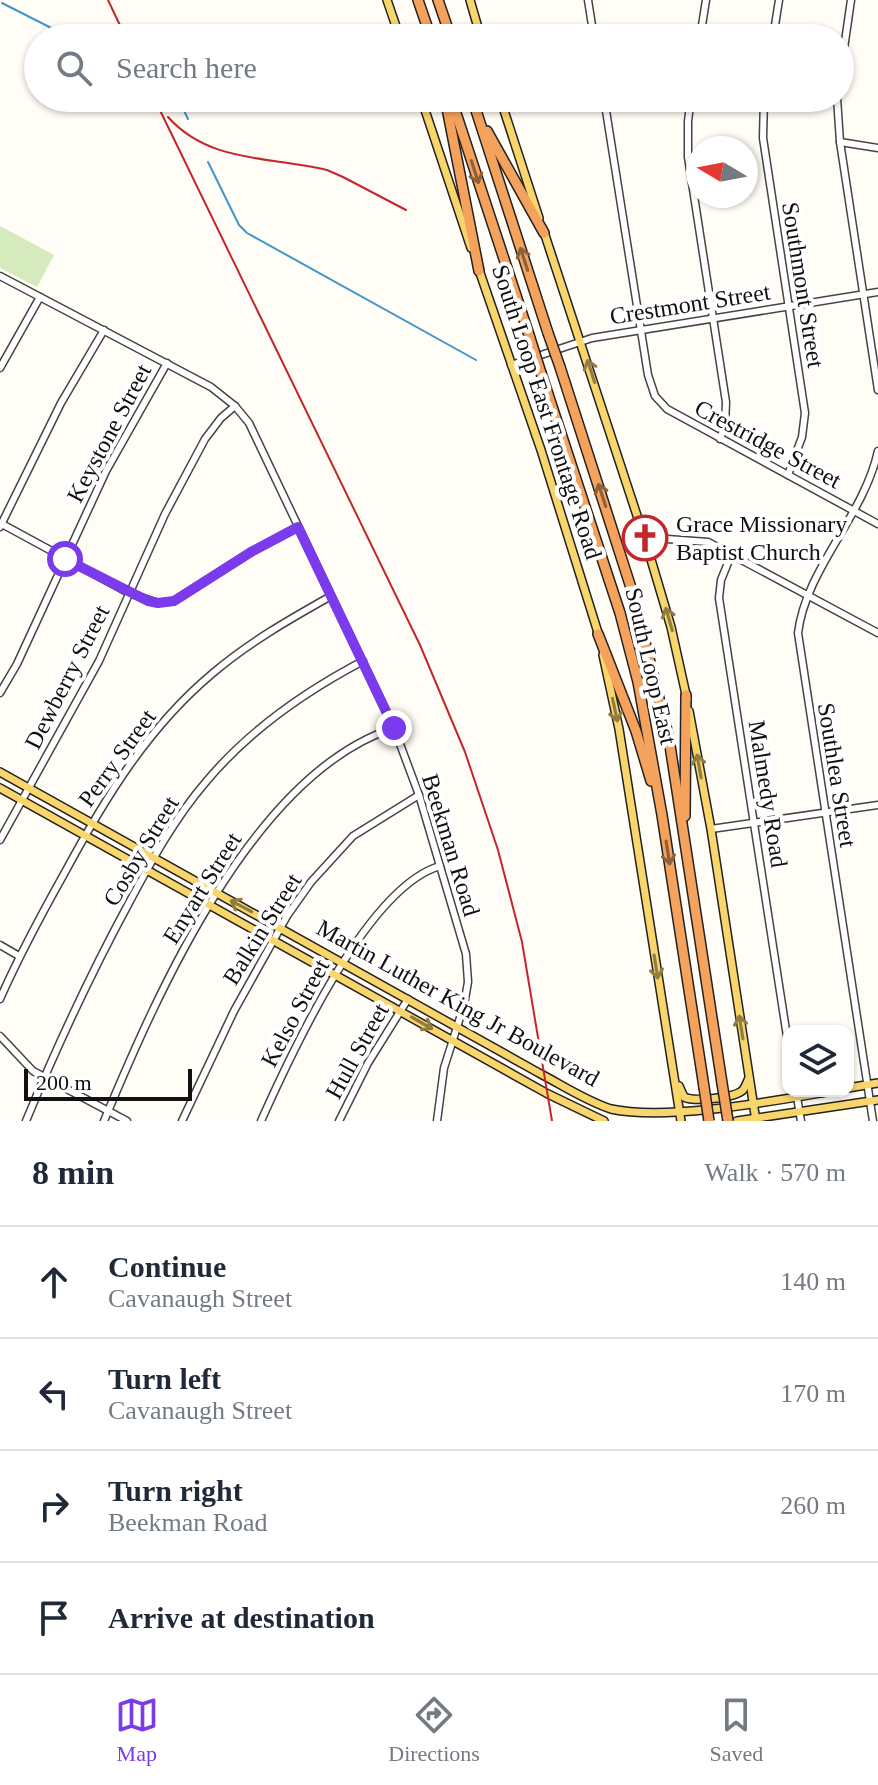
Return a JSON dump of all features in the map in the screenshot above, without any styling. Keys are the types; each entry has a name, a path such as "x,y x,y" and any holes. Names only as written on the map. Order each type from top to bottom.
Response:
{"highway":[{"path":"418,0 426,24"},
{"path":"438,0 446,24"},
{"path":"451,112 479,271"},
{"name":"South Loop East","path":"453,112 620,613 638,682 662,815 709,1121"},
{"path":"477,113 544,233"},
{"name":"South Loop East","path":"477,113 647,644 669,739 728,1121"},
{"path":"598,634 636,731 662,815"},
{"path":"685,843 686,695"}],"main road":[{"path":"387,0 395,24"},
{"path":"470,0 477,24"},
{"name":"South Loop East Frontage Road","path":"426,112 598,634 619,729 680,1117"},
{"path":"505,112 671,627 711,829 756,1120"},
{"name":"Martin Luther King Jr Boulevard","path":"0,772 539,1073 610,1109 680,1117 783,1097"},
{"name":"Martin Luther King Jr Boulevard","path":"0,788 575,1109 604,1121"},
{"path":"666,1030 671,1041 679,1089 684,1097 694,1100 736,1094 746,1086 749,1077"},
{"path":"533,1085 539,1073"},
{"path":"854,1087 878,1083"},
{"path":"575,1109 581,1096"},
{"path":"737,1121 800,1116 874,1101"}],"street":[{"path":"588,0 592,24"},
{"path":"702,24 706,0"},
{"path":"775,24 779,0"},
{"path":"848,24 851,0"},
{"path":"606,112 641,329"},
{"path":"689,112 688,157 726,402 725,425 720,439"},
{"name":"Southmont Street","path":"764,112 763,138 805,413 802,437 788,475"},
{"path":"838,112 878,390"},
{"path":"840,142 878,148"},
{"name":"Beekman Road","path":"0,276 211,387 235,406 249,423 394,728 419,795 466,954 466,995 444,1068 437,1121"},
{"name":"Crestmont Street","path":"511,365 580,340 878,292"},
{"path":"0,368 40,297"},
{"name":"Crestridge Street","path":"641,329 651,385 655,396 667,409 878,524"},
{"path":"104,330 54,416 0,525 129,593 158,603 174,601 251,552 298,527"},
{"name":"Keystone Street","path":"0,693 24,650 106,471 167,363"},
{"name":"Dewberry Street","path":"0,840 99,661 165,514 205,439 235,406"},
{"name":"Southlea Street","path":"873,1121 874,1101 867,1085 798,633 800,616 809,595 866,490 878,451"},
{"path":"647,546 667,539 708,542 878,633"},
{"name":"Malmedy Road","path":"732,553 721,580 719,598 785,1025"},
{"name":"Perry Street","path":"0,999 19,956 85,835 134,757 167,717 213,673 282,623 331,596"},
{"name":"Cosby Street","path":"26,1121 99,959 154,857 205,782 295,699 363,661"},
{"name":"Enyart Street","path":"104,1121 167,982 217,894 259,831 292,794 332,760 380,732 394,728"},
{"name":"Balkin Street","path":"182,1121 227,1024 281,928 311,882 353,836 419,795"},
{"path":"711,829 878,805"},
{"name":"Kelso Street","path":"261,1121 293,1052 335,976 370,922 409,883 429,869 440,866"},
{"path":"0,945 19,956"},
{"name":"Hull Street","path":"339,1121 368,1063 408,999"},
{"path":"0,1036 27,1066 127,1121"}],"green space":[{"path":"0,226 54,255 37,287 0,268"}],"waterway":[{"path":"2,3 43,24"},
{"path":"185,112 188,119"},
{"path":"208,162 239,225 247,233 476,360"}],"railway":[{"path":"108,0 119,24"},
{"path":"161,112 420,645 465,752 498,850 522,942 552,1121"},
{"path":"168,117 185,132 222,151 327,170 406,210"}],"place":[{"name":"Grace Missionary Baptist Church","path":"645,538"}],"route":[{"path":"65,559 148,601 174,601 251,552 298,527 394,728"}]}
